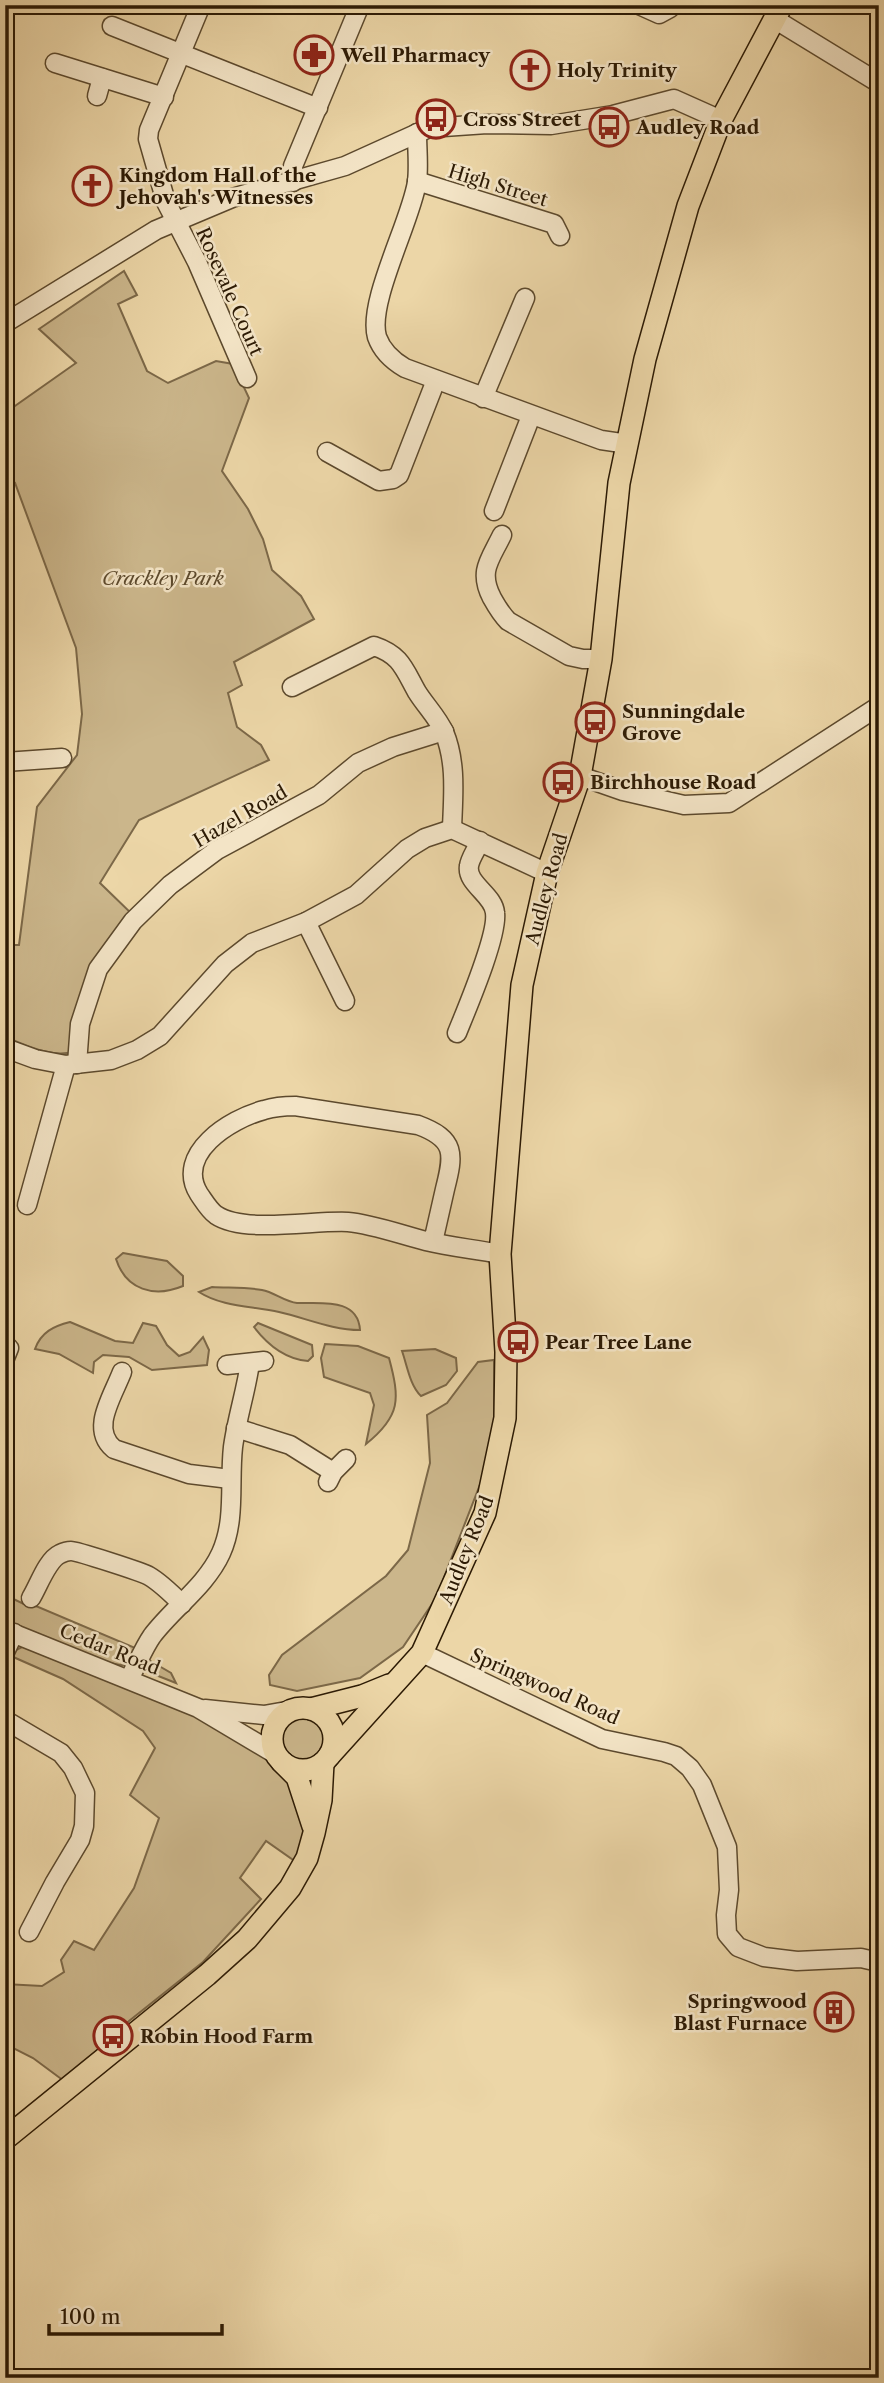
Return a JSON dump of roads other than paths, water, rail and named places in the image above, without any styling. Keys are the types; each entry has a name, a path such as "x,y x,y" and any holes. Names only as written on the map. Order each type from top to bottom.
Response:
{"main road":[{"name":"Audley Road","path":"326,1759 422,1653 485,1513 505,1418 506,1352 500,1254 522,985 547,873 580,776 601,659 615,515 628,444 645,359 692,194 721,120 779,13"},
{"name":"Audley Road","path":"302,1710 362,1696 397,1681"},
{"path":"5,2138 199,1982 247,1939 290,1888 307,1858 314,1833 321,1800 326,1759 334,1744 333,1731 323,1715 302,1710 278,1721 273,1731 273,1745 279,1757 297,1777 305,1796 314,1833"},
{"path":"279,1757 291,1768 302,1770 313,1768 326,1759"}],"street":[{"name":"Rosevale Court","path":"201,5 149,130 149,139 166,202 211,292 247,378"},
{"path":"293,182 293,166 360,5"},
{"path":"639,5 659,14 671,7"},
{"path":"779,13 879,83"},
{"path":"112,26 318,108"},
{"path":"55,62 164,97"},
{"path":"97,96 102,78"},
{"path":"5,323 156,229 232,198 345,166 417,133 444,126 551,125 613,115 674,99 721,120"},
{"path":"417,133 417,181 377,309 376,331 381,346 396,363 436,380 601,440 628,444"},
{"name":"High Street","path":"417,181 554,224 560,236"},
{"path":"483,398 525,298"},
{"path":"327,452 379,481 394,479 399,475 436,380"},
{"path":"494,511 531,415"},
{"path":"502,535 484,578 500,614 569,656 601,659"},
{"path":"292,687 374,646 389,651 398,658 444,731 453,772 452,829"},
{"path":"580,776 623,791 684,805 729,803 879,706"},
{"name":"Hazel Road","path":"27,1205 98,969 132,921 170,885 217,850 319,795 358,762 393,747 444,731"},
{"path":"5,762 62,758"},
{"path":"5,1048 35,1059 71,1065 111,1060 137,1051 160,1036 225,964 252,943 306,922 356,895 407,849 425,838 452,829 547,873"},
{"path":"457,1033 485,956 496,914 493,904 475,884 470,874 469,867 480,841"},
{"path":"306,922 345,1001"},
{"path":"433,1242 452,1162 444,1139 434,1131 418,1125 295,1105 279,1107 261,1111 228,1128 204,1146 194,1159 192,1173 195,1188 216,1214 231,1221 247,1224 350,1222 433,1242 500,1254"},
{"path":"129,1679 151,1637 210,1570 227,1537 232,1508 230,1479 236,1428 257,1362 227,1365"},
{"path":"122,1373 102,1424 106,1443 114,1449 189,1474 230,1479"},
{"path":"236,1428 290,1445 336,1471"},
{"path":"41,1590 49,1562 61,1553 72,1551 136,1570 150,1577 182,1604"},
{"path":"5,1652 10,1631"},
{"name":"Cedar Road","path":"10,1631 198,1708"},
{"name":"Springwood Road","path":"422,1653 602,1739 664,1752 676,1756 690,1768 702,1785 727,1847 727,1934 738,1947 764,1957 797,1961 861,1958 874,1961 879,1966"},
{"path":"198,1708 264,1715 302,1710"},
{"path":"198,1708 279,1757"},
{"path":"5,1720 61,1753 73,1768 85,1793 86,1808 80,1840 55,1881 37,1926"}],"place":[{"name":"Well Pharmacy","path":"314,55"},
{"name":"Holy Trinity","path":"530,70"},
{"name":"Cross Street","path":"436,119"},
{"name":"Audley Road","path":"609,127"},
{"name":"Kingdom Hall of the Jehovah's Witnesses","path":"92,186"},
{"name":"Sunningdale Grove","path":"595,722"},
{"name":"Birchhouse Road","path":"563,782"},
{"name":"Pear Tree Lane","path":"518,1342"},
{"name":"Springwood Blast Furnace","path":"834,2012"},
{"name":"Robin Hood Farm","path":"113,2036"}],"park label":[{"name":"Crackley Park","path":"163,578"}]}
